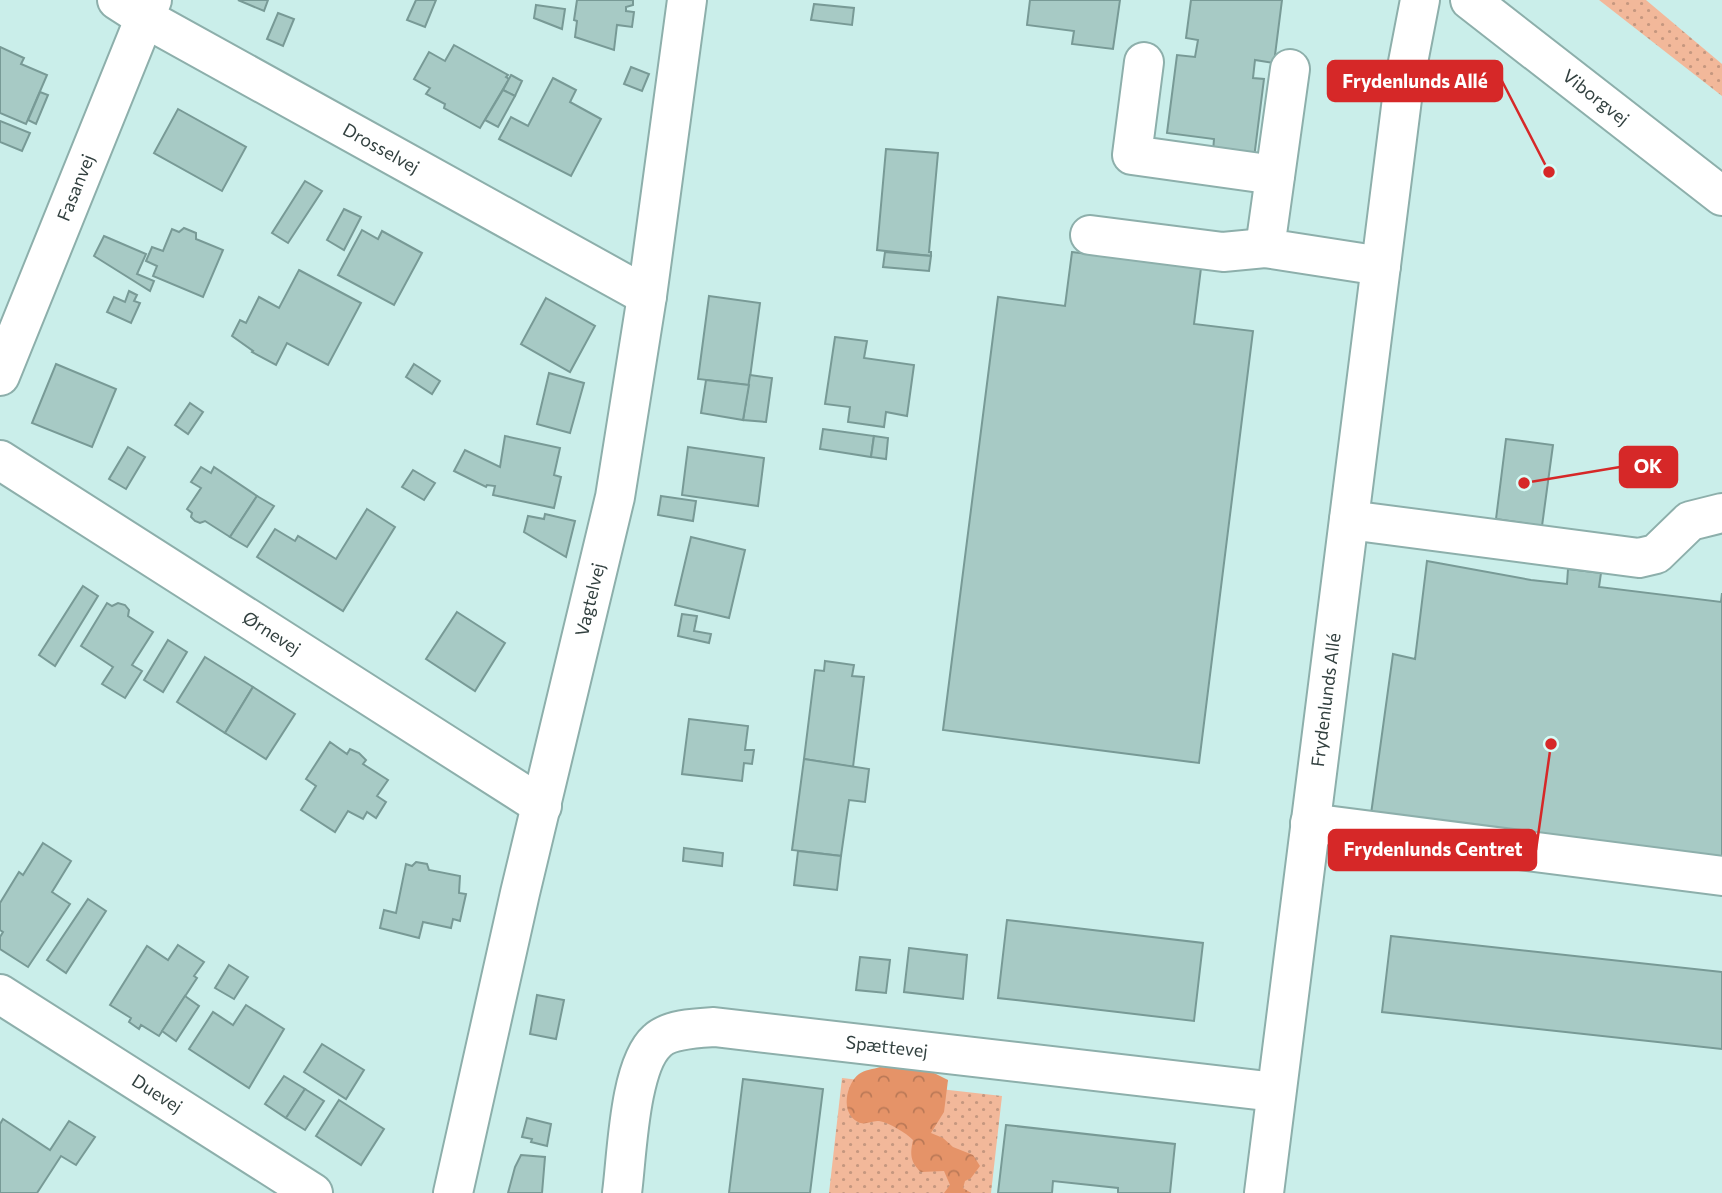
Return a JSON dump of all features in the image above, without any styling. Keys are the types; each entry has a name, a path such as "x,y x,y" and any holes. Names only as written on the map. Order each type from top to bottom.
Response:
{"street":[{"name":"Vagtelvej","path":"453,1193 520,893 615,497 647,296 687,0"},
{"name":"Frydenlunds Allé","path":"1264,1193 1404,83 1420,0"},
{"name":"Viborgvej","path":"1469,0 1722,196"},
{"name":"Drosselvej","path":"138,6 647,296"},
{"name":"Fasanvej","path":"0,376 138,6"},
{"path":"1144,62 1132,155 1275,175"},
{"path":"1265,248 1290,69"},
{"path":"1090,235 1223,252 1265,248 1381,266"},
{"name":"Ørnevej","path":"0,460 542,806"},
{"path":"1349,520 1639,558 1656,554 1690,522 1722,513"},
{"path":"1310,823 1722,876"},
{"name":"Duevej","path":"0,993 313,1193"},
{"name":"Spættevej","path":"622,1193 635,1087 643,1062 657,1040 682,1030 714,1027 1276,1092"}],"shaded area":[{"path":"1599,0 1646,0 1722,64 1722,96"},
{"path":"842,1078 1002,1096 991,1193 829,1193"}],"green space":[{"path":"880,1067 930,1071 948,1080 944,1112 931,1133 943,1138 953,1147 973,1155 980,1166 971,1178 965,1181 963,1188 971,1193 944,1193 950,1185 944,1171 921,1172 912,1158 913,1140 902,1131 883,1122 861,1123 852,1118 847,1105 851,1084 861,1073"}],"building":[{"path":"238,0 268,0 264,11"},
{"path":"416,0 436,0 425,27 407,20"},
{"path":"577,0 633,0 633,5 626,7 626,11 634,12 632,27 617,25 614,50 575,37"},
{"path":"1030,0 1120,0 1113,49 1072,44 1074,31 1027,25"},
{"path":"1191,0 1282,0 1274,63 1255,60 1253,78 1264,79 1254,158 1213,152 1214,139 1167,133 1177,55 1195,57 1198,40 1186,38"},
{"path":"814,4 854,8 852,25 811,20"},
{"path":"536,5 565,9 562,29 534,18"},
{"path":"278,13 294,19 283,46 267,39"},
{"path":"454,45 508,75 506,77 509,79 480,128 444,108 445,104 426,94 430,88 414,79 429,52 445,61"},
{"path":"0,47 24,58 21,64 47,75 26,124 0,113"},
{"path":"631,67 649,74 642,91 624,84"},
{"path":"511,75 522,81 515,96 503,90"},
{"path":"553,78 576,90 570,102 601,119 571,176 499,139 511,117 528,126"},
{"path":"503,90 515,96 498,127 485,120"},
{"path":"40,92 48,95 36,124 28,120"},
{"path":"178,109 246,147 222,191 154,153"},
{"path":"0,121 30,133 22,151 0,142"},
{"path":"886,149 938,153 929,252 931,256 877,250"},
{"path":"305,181 322,191 288,243 272,233"},
{"path":"344,209 361,217 344,250 327,240"},
{"path":"184,228 196,233 196,239 223,250 203,297 153,276 157,266 146,261 152,247 163,251 172,229 179,232"},
{"path":"362,230 378,239 382,231 422,253 394,305 338,275"},
{"path":"104,236 146,254 137,274 154,281 150,291 94,256"},
{"path":"885,252 931,256 929,271 883,267"},
{"path":"1072,252 1201,268 1194,324 1253,331 1199,763 943,730 998,297 1065,306"},
{"path":"299,270 361,303 328,365 287,343 276,365 252,352 232,336 240,320 246,323 259,297 279,308"},
{"path":"129,291 137,295 134,301 140,303 131,323 107,312 114,297 125,302"},
{"path":"709,296 760,303 749,385 698,379"},
{"path":"546,298 595,326 570,372 521,344"},
{"path":"835,337 867,341 864,358 914,365 907,416 886,412 884,427 848,422 850,407 825,404"},
{"path":"56,364 116,389 92,447 32,423"},
{"path":"414,364 440,381 432,394 406,377"},
{"path":"549,373 584,383 570,433 537,424"},
{"path":"750,375 772,378 766,422 743,420"},
{"path":"706,380 749,385 743,420 701,413"},
{"path":"190,403 203,412 188,434 175,425"},
{"path":"823,429 874,436 871,457 820,449"},
{"path":"505,436 560,448 554,475 561,477 554,508 493,495 495,486 486,487 454,471 465,450 500,467"},
{"path":"874,436 888,438 886,459 871,457"},
{"path":"1506,439 1553,445 1542,526 1496,519"},
{"path":"128,447 145,457 126,489 109,479"},
{"path":"688,447 764,458 758,506 682,495"},
{"path":"201,467 211,473 214,467 257,496 230,537 205,521 195,521 187,509 201,488 191,482"},
{"path":"413,470 435,483 424,500 402,487"},
{"path":"257,496 274,506 247,547 230,537"},
{"path":"661,496 696,501 693,521 658,515"},
{"path":"367,509 395,527 343,611 257,557 275,529 295,541 298,536 336,559"},
{"path":"545,514 575,521 566,557 524,532 528,516 544,519"},
{"path":"691,537 745,550 729,618 675,605"},
{"path":"1427,561 1567,584 1568,569 1601,573 1599,587 1721,602 1722,593 1722,857 1371,814 1393,654 1415,659"},
{"path":"83,586 98,596 55,666 39,655"},
{"path":"107,603 112,606 118,603 125,605 129,610 128,616 153,632 132,665 142,671 125,698 102,684 113,667 81,646"},
{"path":"457,612 505,643 475,691 426,659"},
{"path":"682,614 697,616 694,631 711,634 709,643 678,636"},
{"path":"168,640 187,652 163,692 144,680"},
{"path":"205,657 253,687 225,733 177,702"},
{"path":"825,661 854,665 852,676 864,677 853,767 804,759 815,670 824,671"},
{"path":"253,687 295,714 266,759 225,733"},
{"path":"689,719 748,726 745,750 754,750 752,764 744,763 742,781 682,774"},
{"path":"330,742 347,754 350,749 359,753 366,760 363,764 388,780 377,796 386,802 376,818 367,812 363,819 348,811 335,832 301,810 316,786 306,779"},
{"path":"804,759 869,769 865,802 849,800 841,856 792,850"},
{"path":"43,843 71,861 52,892 70,904 28,967 0,949 3,932 0,930 0,903 19,872 23,875"},
{"path":"684,848 723,853 722,866 683,861"},
{"path":"798,851 841,856 837,890 794,885"},
{"path":"416,862 427,864 429,870 460,876 459,893 466,894 460,921 453,919 451,928 423,922 419,938 380,928 384,910 396,913 406,864 412,866"},
{"path":"88,899 106,911 66,973 47,960"},
{"path":"1007,920 1203,943 1194,1021 998,998"},
{"path":"1391,936 1722,972 1722,1049 1382,1012"},
{"path":"178,945 204,962 194,976 197,978 159,1036 141,1025 139,1029 129,1022 131,1018 110,1005 147,946 168,960"},
{"path":"909,948 967,955 963,999 904,992"},
{"path":"860,957 890,960 886,993 856,990"},
{"path":"229,965 248,977 234,999 215,988"},
{"path":"537,995 564,1000 556,1039 530,1034"},
{"path":"185,996 199,1006 176,1041 162,1031"},
{"path":"246,1005 284,1029 249,1088 189,1049 213,1012 233,1025"},
{"path":"322,1044 364,1070 346,1099 304,1072"},
{"path":"284,1076 305,1089 286,1118 265,1104"},
{"path":"743,1079 823,1089 810,1193 729,1193"},
{"path":"305,1089 324,1101 305,1130 286,1118"},
{"path":"339,1100 384,1129 361,1165 316,1136"},
{"path":"527,1118 551,1124 547,1146 522,1137"},
{"path":"3,1119 50,1150 69,1121 95,1137 76,1165 61,1156 37,1193 0,1193 0,1124"},
{"path":"1006,1125 1175,1144 1170,1193 1118,1193 1118,1188 1053,1181 1052,1193 998,1193"},
{"path":"521,1155 545,1157 542,1193 508,1193"}],"place":[{"name":"Frydenlunds Allé","path":"1549,172"},
{"name":"OK","path":"1524,483"},
{"name":"Frydenlunds Centret","path":"1551,744"}]}
